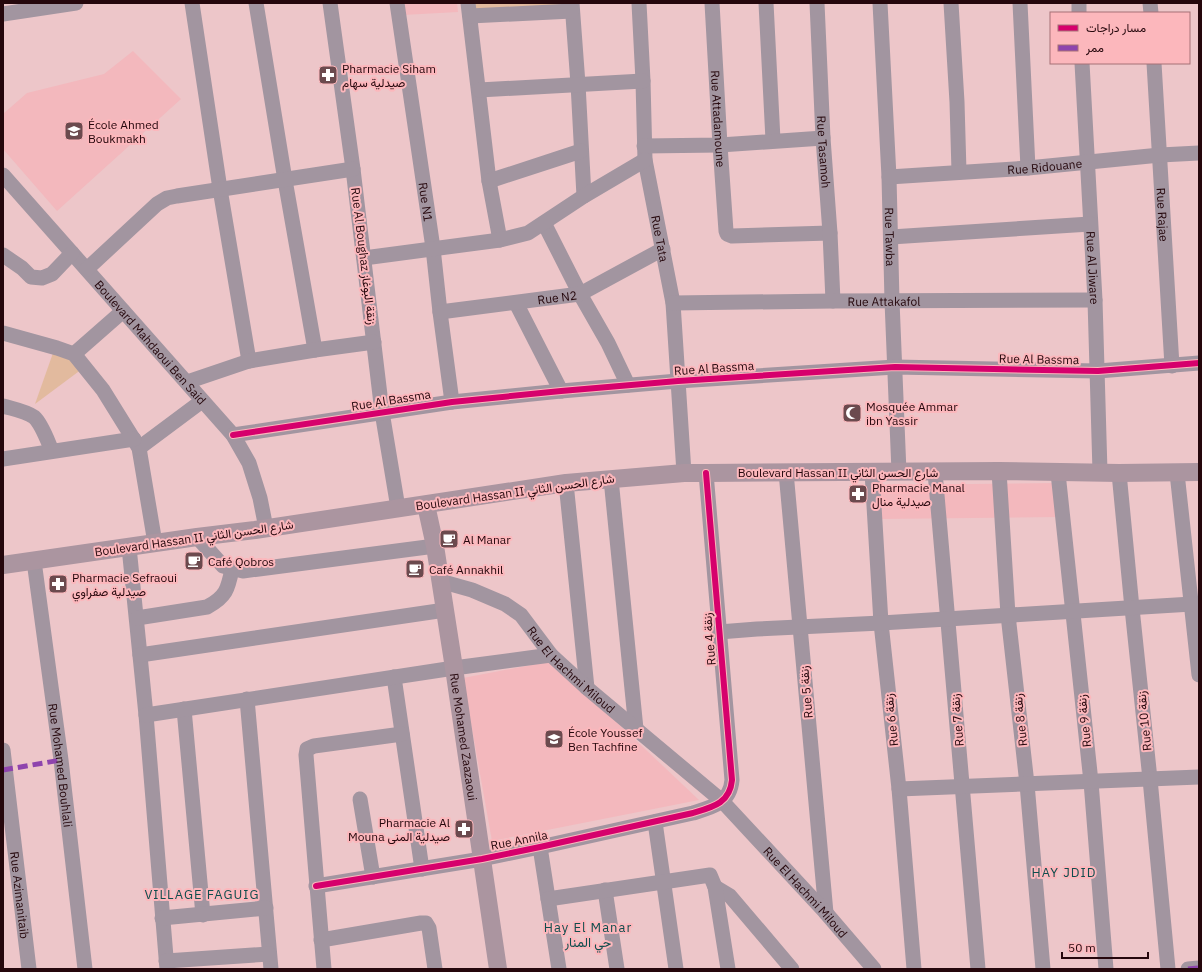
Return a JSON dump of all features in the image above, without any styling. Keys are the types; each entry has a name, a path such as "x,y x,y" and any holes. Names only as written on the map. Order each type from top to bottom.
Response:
{"main road":[{"name":"Boulevard Hassan II شارع الحسن الثاني","path":"3,565 266,528 566,483 684,473 999,471 1058,473 1199,472"},
{"name":"Rue Mohamed Zaazaoui","path":"426,504 435,546 454,668 498,969"}],"street":[{"path":"7,10 76,3"},
{"path":"192,3 220,189 249,361"},
{"path":"256,3 315,350"},
{"name":"Rue Al Boughaz زنقة البوغاز","path":"330,3 353,169 382,412 398,508"},
{"name":"Rue N1","path":"397,3 433,248 452,402"},
{"name":"Rue Tata","path":"639,3 645,153 673,303 684,473"},
{"name":"Rue Attadamoune","path":"712,3 727,234 732,236 830,232"},
{"path":"766,3 773,140"},
{"name":"Rue Tasamoh","path":"817,3 823,138 830,232 833,301"},
{"name":"Rue Tawba","path":"880,3 889,178 899,472"},
{"path":"951,3 957,102 959,172"},
{"path":"1020,3 1028,168"},
{"path":"500,240 489,181 469,10 572,7 584,196"},
{"name":"Rue Al Jiware","path":"1082,64 1095,300 1100,472"},
{"name":"Rue Rajae","path":"1154,64 1172,366"},
{"path":"479,90 643,81"},
{"path":"364,258 500,240 528,232 584,196 645,153 720,144 823,138"},
{"path":"489,181 581,151"},
{"name":"Rue Ridouane","path":"889,178 1028,168 1160,155 1199,153"},
{"path":"87,269 157,204 167,198 353,169"},
{"name":"Boulevard Mahdaoui Ben Said","path":"3,175 233,436 249,463 260,498 266,528"},
{"path":"544,223 580,294 608,343 628,385"},
{"path":"891,237 1090,224"},
{"name":"Rue N2","path":"440,312 580,294 663,249"},
{"path":"3,255 22,268 31,277 42,278 52,274 72,253"},
{"name":"Rue Attakafol","path":"673,303 1095,300"},
{"path":"516,303 561,391"},
{"path":"74,354 123,311"},
{"path":"3,333 74,354 104,390 137,443 155,544"},
{"path":"187,382 249,361 374,342"},
{"name":"Rue Al Bassma","path":"233,436 452,402 678,381 895,367 1098,371 1199,363"},
{"path":"3,459 52,451 137,443 202,401"},
{"path":"3,406 34,417 39,423 52,451"},
{"name":"Rue 8 زنقة","path":"999,471 1008,615 1027,784 1043,969"},
{"name":"Rue 5 زنقة","path":"786,472 826,913"},
{"name":"Rue 6 زنقة","path":"872,472 880,623 899,789 914,969"},
{"name":"Rue 7 زنقة","path":"935,472 978,969"},
{"name":"Rue 4 زنقة","path":"706,473 732,780 729,794 722,801"},
{"name":"Rue 9 زنقة","path":"1058,473 1091,782 1106,969"},
{"name":"Rue 10 زنقة","path":"1119,473 1168,969"},
{"path":"1177,473 1197,641 1199,675"},
{"path":"611,479 636,729"},
{"path":"566,483 587,688"},
{"path":"196,537 223,566 243,570 435,546"},
{"path":"129,547 146,715 166,965 270,962 247,699"},
{"name":"Rue Mohamed Bouhlali","path":"34,561 60,760 84,969"},
{"path":"137,618 207,607 216,602 224,594 229,586 232,569"},
{"name":"Rue El Hachmi Miloud","path":"440,581 472,590 505,604 521,615 551,655 587,688 722,801 826,913 874,969"},
{"path":"719,632 800,626 880,623 1192,604"},
{"path":"140,655 445,610"},
{"path":"146,715 454,668 551,655"},
{"path":"394,677 422,869"},
{"path":"184,709 204,915"},
{"path":"324,969 316,886 306,755 307,749 314,746 402,734"},
{"name":"Rue Azimanitaib","path":"3,750 30,969"},
{"path":"899,789 1199,777"},
{"path":"360,799 373,877"},
{"name":"Rue Annila","path":"316,886 482,859 540,847 699,812 722,801"},
{"path":"654,822 676,969"},
{"path":"540,847 559,969"},
{"path":"548,899 710,875 715,887 728,969"},
{"path":"715,887 730,896 792,969"},
{"path":"605,890 617,969"},
{"path":"162,918 266,908"},
{"path":"321,940 426,923 429,928 436,969"},
{"path":"1188,969 1199,968"}],"shaded area":[{"path":"402,3 457,3 458,12 403,15"},
{"path":"474,3 566,3 567,18 477,22"},
{"name":"École Ahmed Boukmakh","path":"133,51 181,99 57,211 3,149 3,114 27,93 104,74"},
{"path":"53,353 70,356 82,369 35,404"},
{"path":"1059,483 1059,517 879,519 879,485"},
{"name":"École Youssef Ben Tachfine","path":"552,661 699,800 492,841 463,678"}],"marked path":[{"path":"3,770 61,760"},
{"path":"1188,969 1199,968"}],"cycle path":[{"path":"233,435 452,402 678,381 895,367 1098,371 1199,363"},
{"path":"316,886 482,859 540,847 693,813 714,806 724,799 731,788 732,780 706,473"}],"place":[{"name":"Pharmacie Siham صيدلية سهام","path":"328,75"},
{"name":"École Ahmed Boukmakh","path":"74,131"},
{"name":"Mosquée Ammar ibn Yassir","path":"852,413"},
{"name":"Pharmacie Manal صيدلية منال","path":"858,494"},
{"name":"Al Manar","path":"449,539"},
{"name":"Café Qobros","path":"194,561"},
{"name":"Café Annakhil","path":"415,569"},
{"name":"Pharmacie Sefraoui صيدلية صفراوي","path":"58,584"},
{"name":"École Youssef Ben Tachfine","path":"554,739"},
{"name":"Pharmacie Al Mouna صيدلية المنى","path":"464,829"}],"district":[{"name":"HAY JDID","path":"1064,872"},
{"name":"VILLAGE FAGUIG","path":"202,894"},
{"name":"Hay El Manar حي المنار","path":"588,934"}]}
